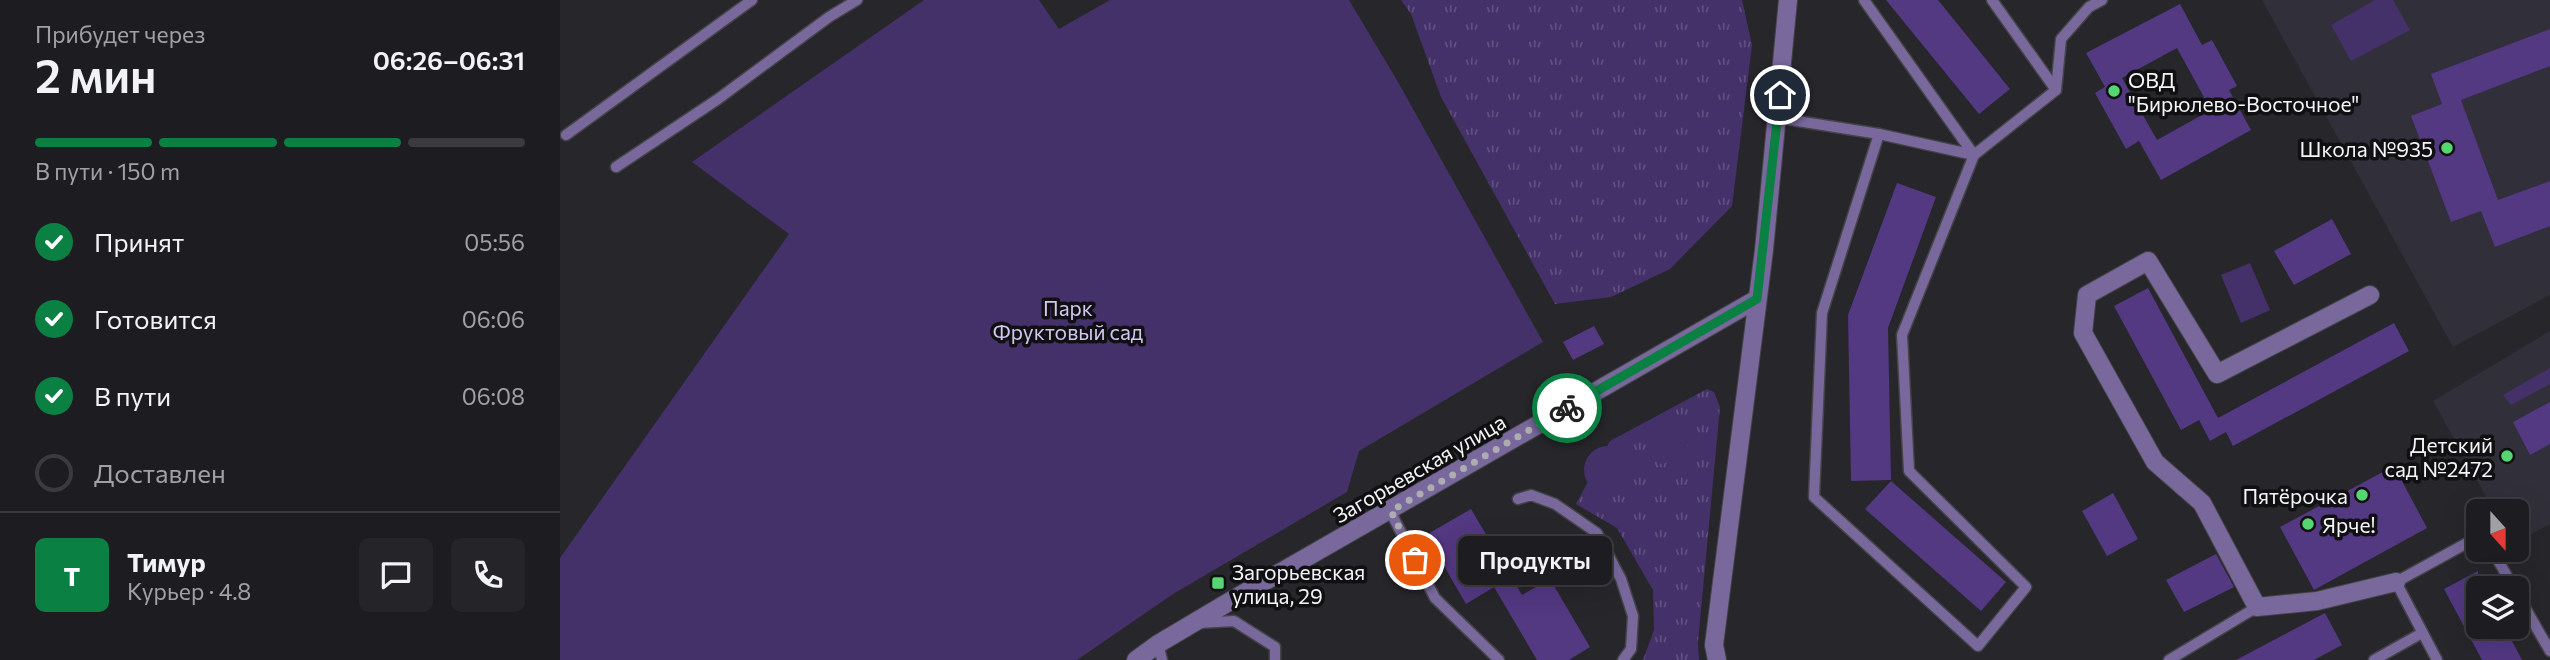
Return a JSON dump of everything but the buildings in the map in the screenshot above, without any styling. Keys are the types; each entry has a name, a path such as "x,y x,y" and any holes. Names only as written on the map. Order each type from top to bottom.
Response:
{"street":[{"path":"1717,660 1714,645 1778,118 1788,0"},
{"path":"2370,295 2217,374 2148,261 2087,295 2083,333 2155,462 2202,503 2257,607 2317,601 2396,582"},
{"name":"Загорьевская улица","path":"1136,660 1160,652 1192,623 1757,299"}],"lane":[{"path":"566,135 752,0"},
{"path":"616,167 718,99 829,17 857,0"},
{"path":"1864,0 1974,155"},
{"path":"1992,0 2056,90"},
{"path":"1879,134 1822,313 1814,497 1978,646 2025,587 1909,471 1902,335 1974,155 2056,90 2061,39 2089,7 2102,0"},
{"path":"1778,118 1879,134 1974,155"},
{"path":"1518,499 1531,495 1555,504 1597,533 1621,579 1633,616 1631,649 1623,660"},
{"path":"1391,511 1435,598 1499,660"},
{"path":"2437,660 2396,582 2466,544"},
{"path":"2169,660 2257,607"},
{"path":"2529,614 2550,651"},
{"path":"1192,623 1234,621 1275,647 1275,660"},
{"path":"2374,660 2423,633"}],"shaded area":[{"name":"Школа №935","path":"2262,0 2550,0 2550,295 2453,347"},
{"name":"Детский сад №2472","path":"2550,331 2550,524 2529,535 2529,499 2487,499 2433,401"}],"green space":[{"name":"Парк Фруктовый сад","path":"924,0 1039,0 1059,29 1110,0 1349,0 1398,82 1543,342 1359,451 1347,492 1173,594 1077,660 560,660 560,558 789,234 692,162"},
{"path":"1401,0 1742,0 1752,45 1732,206 1670,269 1611,297 1555,304 1441,97 1411,14"},
{"path":"2375,0 2393,0 2410,30 2351,61 2331,25"},
{"path":"2250,263 2270,310 2241,323 2221,275"},
{"path":"2550,368 2550,384 2511,405 2503,395"},
{"path":"1707,389 1714,392 1720,407 1698,642 1699,660 1643,660 1654,630 1653,590 1617,528 1576,504 1610,441"},
{"path":"1684,414 1689,460 1658,464 1653,418"},
{"path":"1608,446 1625,453 1632,470 1625,487 1608,494 1591,487 1584,470 1591,453"}],"way so far":[{"path":"1415,560 1391,511 1567,408"}],"place":[{"name":"ОВД \"Бирюлево-Восточное\"","path":"2114,91"},
{"name":"Школа №935","path":"2447,148"},
{"name":"Детский сад №2472","path":"2507,456"},
{"name":"Пятёрочка","path":"2362,495"},
{"name":"Ярче!","path":"2308,524"},
{"name":"Продукты","path":"1415,560"},
{"name":"Загорьевская улица, 29","path":"1218,583"}],"route":[{"path":"1567,408 1757,299 1780,95"}]}
